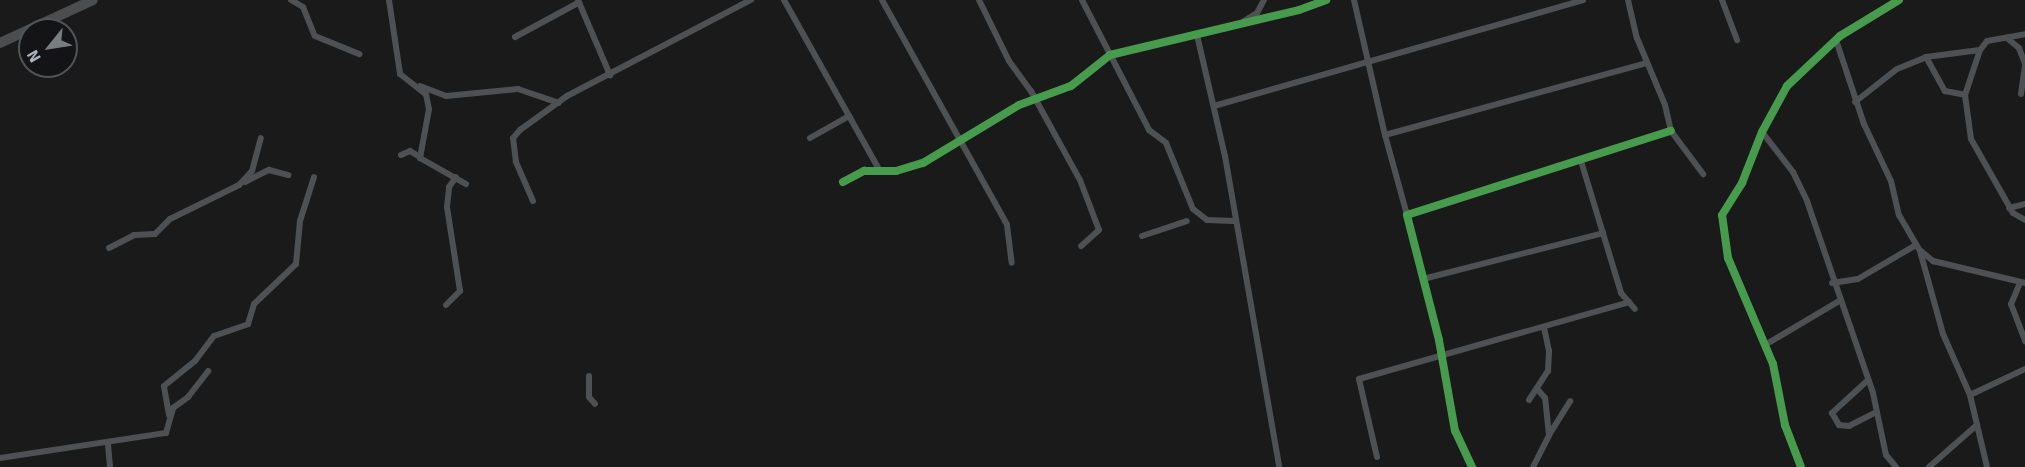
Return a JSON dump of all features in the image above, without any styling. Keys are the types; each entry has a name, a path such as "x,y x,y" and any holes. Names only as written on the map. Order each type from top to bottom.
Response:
{"highway":[{"path":"0,43 93,0"}],"street":[{"path":"291,0 303,7 315,36 359,54"},
{"path":"389,0 400,74 419,86 446,96 518,89 559,103"},
{"path":"532,201 516,162 513,138 559,103 751,0"},
{"path":"784,0 879,169"},
{"path":"882,0 963,142 1007,225 1012,263"},
{"path":"979,0 1001,46 1080,180 1099,230 1081,246"},
{"path":"1082,0 1149,130 1166,143 1193,209 1207,219 1234,221"},
{"path":"1244,22 1257,13 1264,0"},
{"path":"843,182 864,171 908,169 963,142 1034,99 1071,86 1110,55 1299,10 1326,0"},
{"path":"1354,0 1385,135 1424,279 1455,431 1472,467"},
{"path":"1214,106 1583,0"},
{"path":"1628,0 1671,131 1703,174"},
{"path":"1722,0 1737,40"},
{"path":"1801,467 1785,425 1773,364 1728,258 1722,215 1742,183 1762,132 1787,86 1836,40 1899,0"},
{"path":"515,37 578,1 610,75"},
{"path":"2025,34 1987,41 1980,50 1965,95 1971,139 2009,207 2025,220"},
{"path":"1197,35 1214,106 1279,467"},
{"path":"2007,38 2019,48 2025,64 2021,94"},
{"path":"1836,40 1855,102 1892,181 1899,215 1918,248 1943,334 1970,394 1987,467"},
{"path":"1855,102 1897,69 1926,57 1980,50"},
{"path":"1926,57 1946,91 1965,95"},
{"path":"1385,135 1647,63"},
{"path":"419,86 426,94 429,110 420,141 420,158"},
{"path":"810,138 849,116"},
{"path":"1407,215 1671,131"},
{"path":"1762,132 1793,172 1808,201 1832,283 1868,380 1886,455 1896,467"},
{"path":"239,185 252,171 261,138"},
{"path":"400,155 410,151 420,141"},
{"path":"410,151 466,184"},
{"path":"1581,161 1621,293 1635,309"},
{"path":"109,248 134,235 154,234 170,219 269,170 288,175"},
{"path":"0,458 18,452 108,444 166,432 169,415 164,387 195,362 214,336 248,324 255,304 296,264 300,222 314,177"},
{"path":"447,304 460,291 447,207 449,187 456,177"},
{"path":"2009,207 2025,204"},
{"path":"1142,236 1187,221"},
{"path":"1424,279 1603,233"},
{"path":"1832,283 1858,279 1918,248"},
{"path":"1918,248 1933,261 2023,283 2011,304 2025,341"},
{"path":"1377,457 1359,379 1629,302"},
{"path":"1765,345 1839,302"},
{"path":"1529,400 1538,390 1548,371 1549,351 1544,328"},
{"path":"1970,394 2025,369"},
{"path":"169,415 208,371"},
{"path":"589,376 589,397 595,404"},
{"path":"1868,380 1832,413 1839,425 1849,426 1877,412"},
{"path":"1538,390 1545,398 1549,435"},
{"path":"1533,467 1570,401"},
{"path":"1929,467 1977,425"},
{"path":"108,444 110,467"}],"cycle path":[{"path":"843,182 864,171 896,171 923,163 1019,105 1071,86 1110,55 1299,10 1326,0"},
{"path":"1801,467 1785,425 1773,364 1728,258 1722,215 1742,183 1762,132 1787,86 1840,36 1899,0"},
{"path":"1472,467 1455,431 1439,340 1407,215 1671,131"}]}
